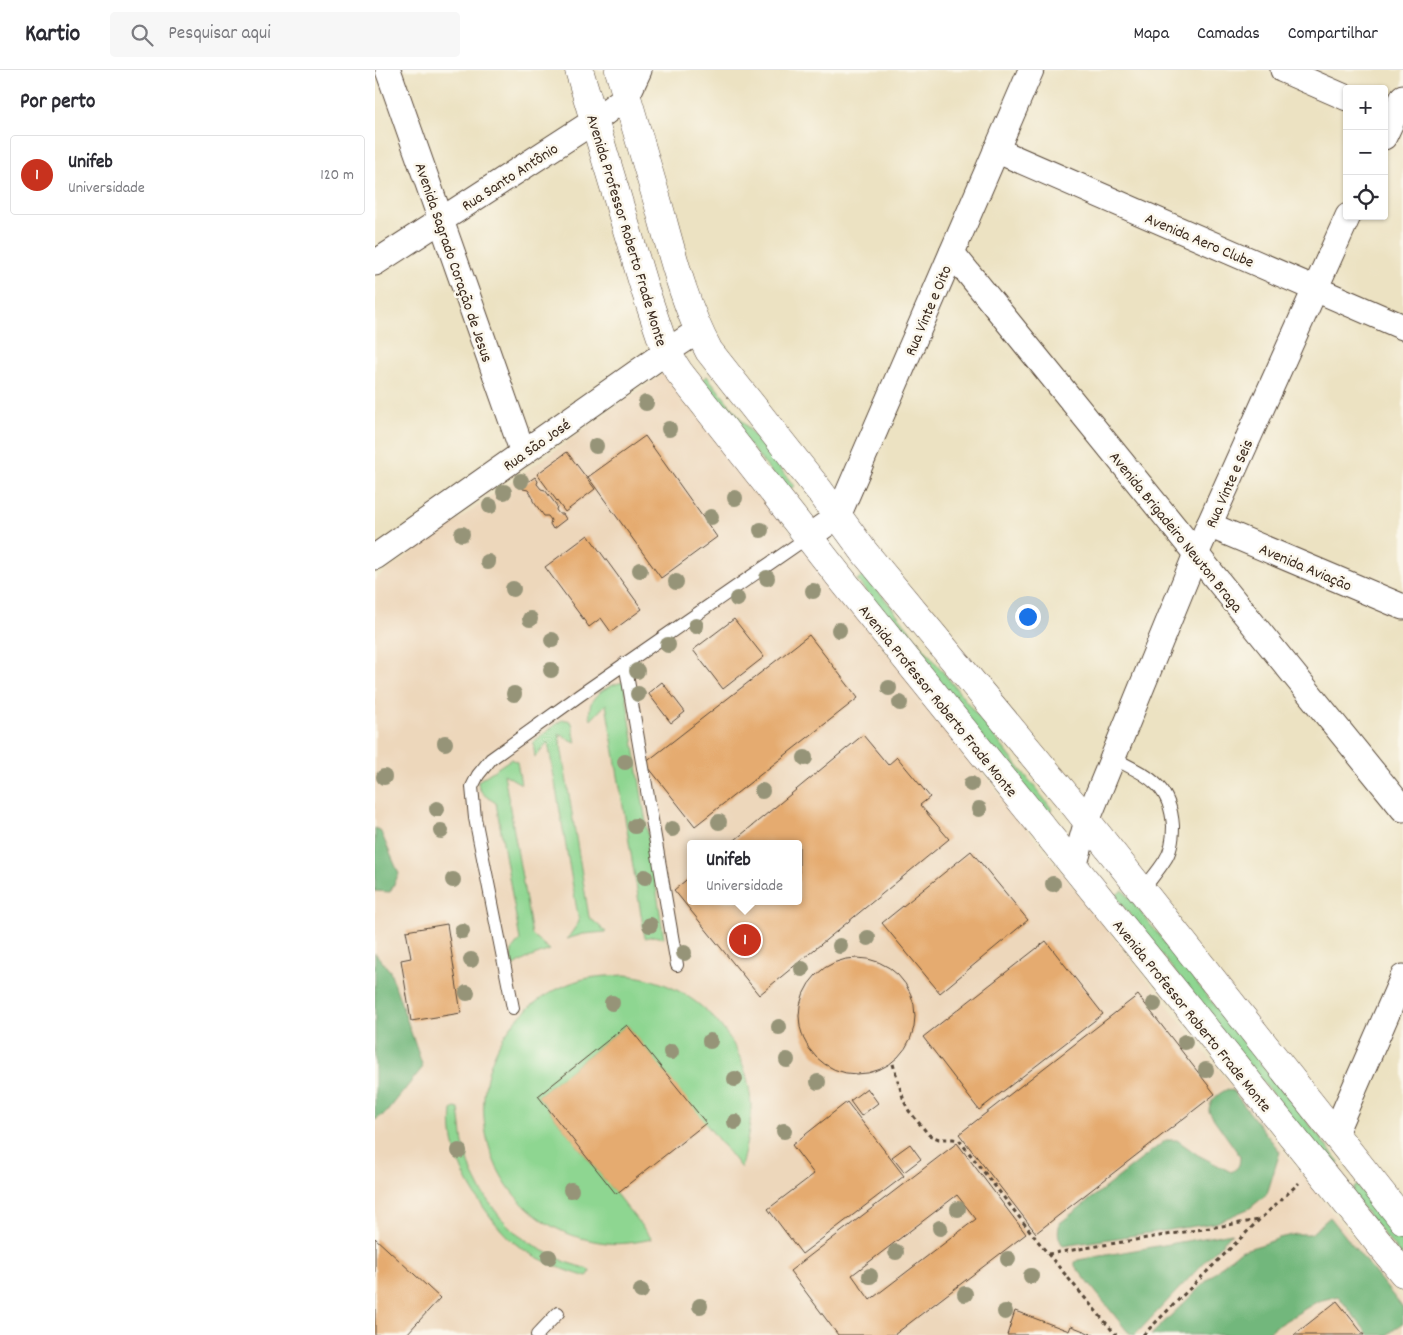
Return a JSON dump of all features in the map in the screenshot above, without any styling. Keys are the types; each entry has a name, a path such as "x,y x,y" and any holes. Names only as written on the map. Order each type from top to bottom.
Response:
{"main road":[{"name":"Avenida Professor Roberto Frade Monte","path":"579,70 645,290 666,352 679,372 845,584 1403,1273"},
{"path":"619,70 644,152 679,280 698,331 709,351 865,553 1087,821 1403,1220"}],"street":[{"name":"Avenida Sagrado Coração de Jesus","path":"387,70 523,453"},
{"path":"627,96 639,70"},
{"name":"Rua Vinte e Oito","path":"838,516 1031,70"},
{"path":"1283,70 1343,96"},
{"name":"Rua Santo Antônio","path":"375,263 594,121 627,96"},
{"name":"Avenida Aero Clube","path":"996,150 1403,327"},
{"name":"Rua Vinte e Seis","path":"1074,867 1087,821 1196,554 1346,220"},
{"name":"Avenida Brigadeiro Newton Braga","path":"952,253 1403,809"},
{"name":"Rua São José","path":"377,549 523,453 698,331"},
{"path":"809,537 838,516"},
{"name":"Avenida Aviação","path":"1209,525 1403,607"},
{"path":"1335,1133 1403,978"}],"lane":[{"path":"513,1008 475,818 472,787 478,775 491,760 625,663 809,537"},
{"path":"625,663 677,965"},
{"path":"1113,758 1154,782 1165,794 1170,807 1173,834 1171,847 1166,859 1142,891"},
{"path":"537,1335 558,1313"}],"path":[{"path":"893,1064 904,1101 909,1111 929,1135 939,1139 959,1140 1048,1254 1116,1335"},
{"path":"1143,1335 1305,1177"},
{"path":"1048,1254 1259,1220"}],"shaded area":[{"path":"664,373 1403,1301 1403,1335 375,1335 375,579"}],"green space":[{"path":"707,376 794,486 787,492 699,382"},
{"path":"865,574 1052,809 1044,815 857,580"},
{"path":"624,682 664,938 654,936 645,938 606,704 591,720 590,716 591,703 598,694 608,687"},
{"path":"562,720 568,720 572,723 576,743 559,734 589,917 606,932 583,934 567,939 579,922 548,742 535,757 533,742"},
{"path":"511,759 517,762 521,784 504,774 532,935 550,950 526,959 513,967 512,952 520,940 496,803 481,792 478,785 478,781"},
{"path":"375,828 380,830 399,874 390,892 375,891"},
{"path":"1123,890 1339,1162 1331,1168 1115,896"},
{"path":"375,953 390,971 423,1067 386,1113 375,1120"},
{"path":"625,975 645,978 669,986 706,1010 721,1026 743,1064 749,1086 751,1116 741,1168 627,1025 538,1096 652,1239 613,1244 557,1229 520,1201 496,1165 484,1122 487,1079 503,1038 534,1004 580,980"},
{"path":"1228,1089 1233,1091 1280,1152 1267,1194 1250,1208 1215,1223 1063,1246 1059,1235 1060,1223 1166,1140 1177,1140 1198,1155 1231,1172 1236,1169 1240,1156 1209,1112 1212,1101"},
{"path":"455,1108 459,1109 463,1144 472,1172 483,1194 500,1217 518,1235 540,1249 568,1263 588,1269 590,1272 587,1277 558,1267 529,1253 512,1241 493,1220 479,1201 460,1164 451,1124 452,1110"},
{"path":"1357,1185 1403,1243 1403,1258 1350,1192"},
{"path":"1330,1217 1403,1308 1403,1323 1387,1335 1369,1335 1338,1296 1318,1301 1275,1327 1266,1335 1151,1335 1225,1263 1240,1251 1279,1238 1296,1234 1311,1234"},
{"path":"1232,1233 1135,1335 1127,1331 1075,1266 1075,1262 1078,1260"}],"building":[{"path":"645,436 717,537 661,578 588,477"},
{"path":"567,452 595,489 565,512 537,474"},
{"path":"535,477 538,481 537,484 541,489 545,490 557,506 556,510 559,514 563,514 566,519 553,529 548,516 544,516 533,501 528,490 523,489 522,486"},
{"path":"588,535 642,609 611,632 601,618 589,627 545,567"},
{"path":"734,619 764,657 723,689 693,650"},
{"path":"809,635 858,698 695,826 645,763"},
{"path":"662,682 685,712 671,723 648,693"},
{"path":"863,735 888,765 897,757 930,797 920,805 949,839 759,995 674,890 687,879 687,905 802,905 802,840 735,840"},
{"path":"971,851 1028,920 940,993 882,923"},
{"path":"447,924 461,1013 411,1021 401,960 411,958 406,931"},
{"path":"1046,941 1103,1014 979,1110 923,1037"},
{"path":"857,958 879,962 889,967 898,975 906,984 911,994 915,1016 911,1038 906,1048 898,1057 889,1065 879,1070 857,1074 835,1070 825,1065 816,1057 808,1048 803,1038 799,1016 803,994 808,984 816,975 825,967 835,962"},
{"path":"1138,995 1215,1094 1036,1233 959,1134"},
{"path":"627,1025 706,1123 616,1194 538,1096"},
{"path":"867,1088 878,1103 861,1116 850,1101"},
{"path":"847,1102 904,1176 802,1254 768,1209 814,1174 792,1145"},
{"path":"957,1143 1026,1234 894,1335 838,1335 790,1271","holes":["957,1195 976,1219 870,1300 852,1275"]},
{"path":"910,1144 921,1159 904,1172 892,1157"},
{"path":"375,1238 440,1298 406,1335 375,1335"},
{"path":"1337,1301 1364,1335 1294,1335"},
{"path":"1015,1311 1069,1331 1071,1326 1094,1335 1007,1335"}],"place":[{"name":"Unifeb","path":"745,940"}]}
